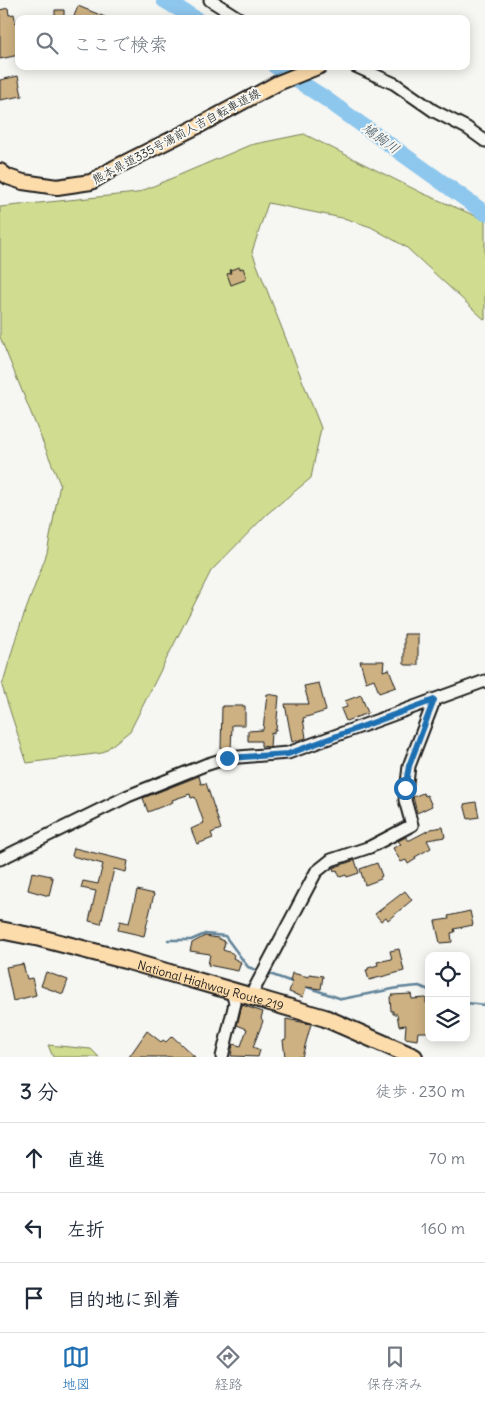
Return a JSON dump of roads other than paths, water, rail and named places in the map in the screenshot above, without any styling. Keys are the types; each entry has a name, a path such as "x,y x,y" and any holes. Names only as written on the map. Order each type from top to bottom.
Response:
{"highway":[{"name":"National Highway Route 219","path":"0,930 40,938 125,960 325,1018 414,1057"}],"main road":[{"name":"熊本県道335号湯前人吉自転車道線","path":"0,171 8,177 22,182 57,187 91,182 116,167 278,83 310,70"}],"street":[{"path":"210,0 234,15"},
{"path":"364,70 395,84 434,111 467,128 485,141"},
{"path":"0,859 128,796 206,765 227,758 288,754 485,680"},
{"path":"250,997 316,872 330,860 370,847 412,825 405,800 409,766 434,700"},
{"path":"222,1057 234,1003 232,992"}],"waterway":[{"name":"鳩胸川","path":"164,0 189,15"},
{"name":"鳩胸川","path":"281,70 323,97 485,213"},
{"path":"168,940 191,940 205,934 225,936 248,967 259,971"},
{"path":"267,973 295,983"},
{"path":"307,987 342,999 398,988 419,986 425,988"},
{"path":"470,1003 485,1005"}]}
